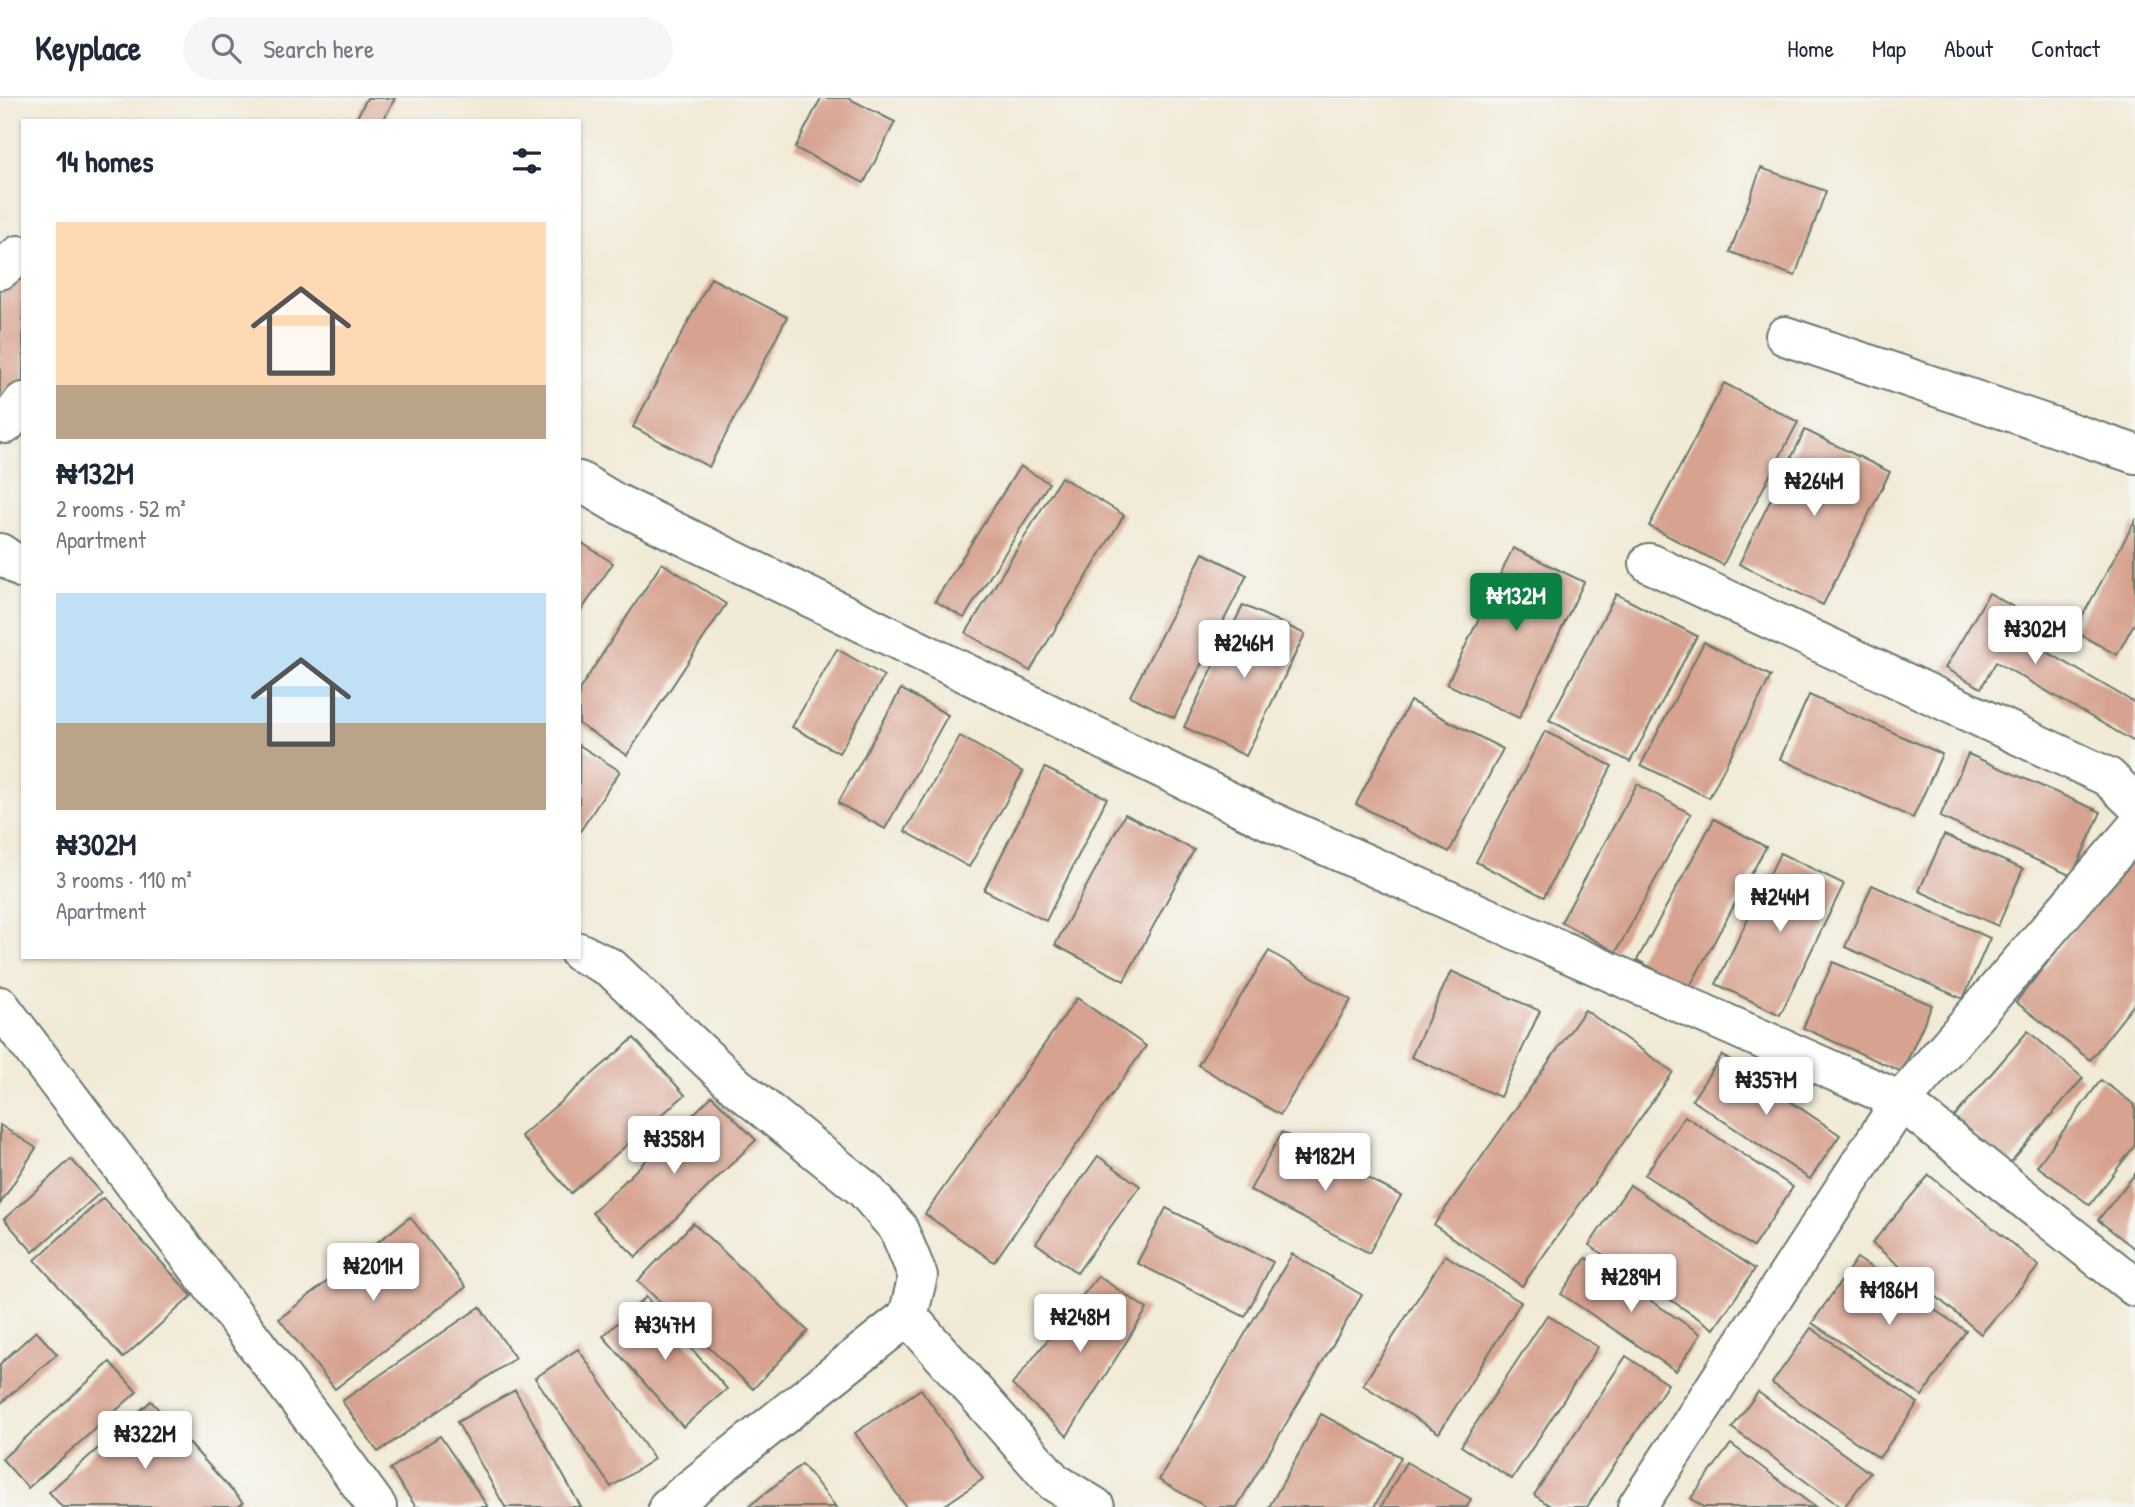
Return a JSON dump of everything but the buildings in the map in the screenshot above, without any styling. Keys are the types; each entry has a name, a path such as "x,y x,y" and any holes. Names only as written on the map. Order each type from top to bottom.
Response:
{"street":[{"path":"0,270 19,255 21,256"},
{"path":"1785,336 2135,454"},
{"path":"581,482 614,502 1270,821 1901,1101 2135,1287"},
{"path":"0,554 21,568"},
{"path":"1649,563 2108,777 2135,803"},
{"path":"1637,1507 1901,1101 2135,829"},
{"path":"581,953 611,968 736,1086 865,1190 898,1228 918,1276 908,1316 668,1507"},
{"path":"0,1006 307,1410 377,1507"},
{"path":"908,1316 1054,1482 1095,1507"}]}
